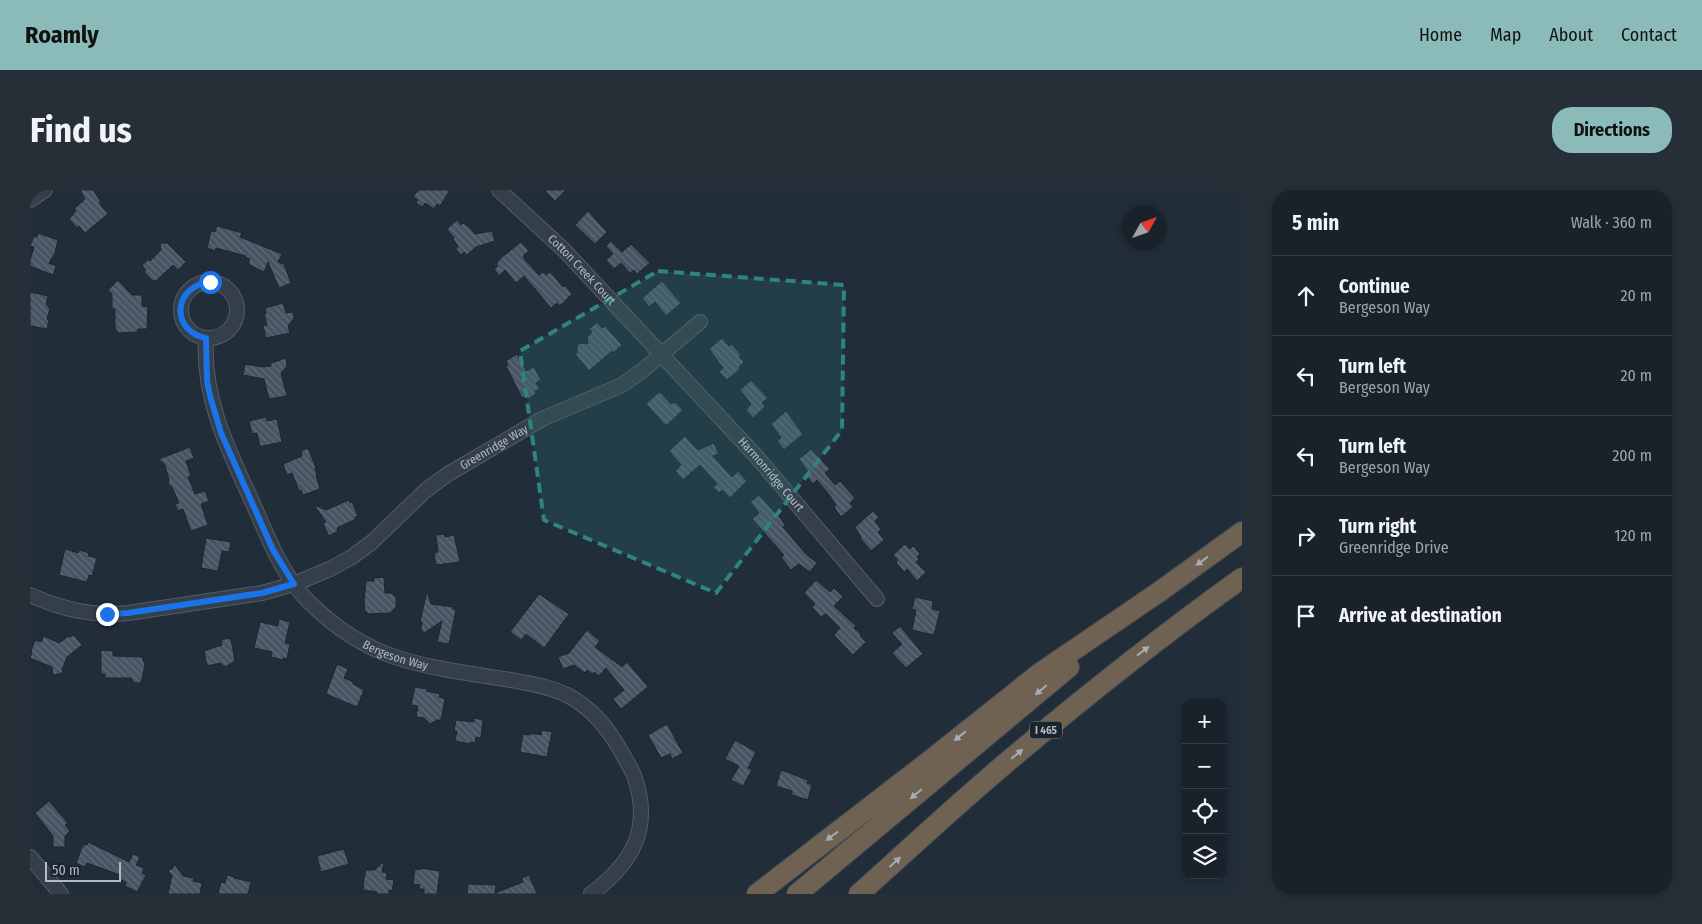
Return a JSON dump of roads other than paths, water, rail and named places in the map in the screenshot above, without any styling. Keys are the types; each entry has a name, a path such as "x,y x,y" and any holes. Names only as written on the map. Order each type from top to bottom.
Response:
{"highway":[{"name":"I 465","path":"797,894 1159,592 1242,532"},
{"name":"I 465","path":"859,894 1005,764 1087,696 1242,578"},
{"path":"757,894 1040,673 1159,592"}],"street":[{"path":"30,200 45,190"},
{"name":"Cotton Creek Court","path":"499,190 553,239 661,354"},
{"path":"210,282 222,285 231,292 237,314 234,322 226,332 215,337 206,338 199,336 186,326 182,318 181,306 184,296 190,289 201,283 210,282"},
{"name":"Greenridge Way","path":"30,594 70,610 107,614 128,613 262,593 294,584 330,569 362,549 422,494 448,474 542,419 622,385 700,322"},
{"name":"Bergeson Way","path":"206,338 207,381 221,433 273,550 294,584 314,608 357,640 374,649 411,662 548,687 566,695 594,714 613,736 638,786 641,806 639,829 634,847 624,863 613,876 591,894"},
{"name":"Harmonridge Court","path":"661,354 756,456 876,600"},
{"path":"30,858 61,894"}]}
